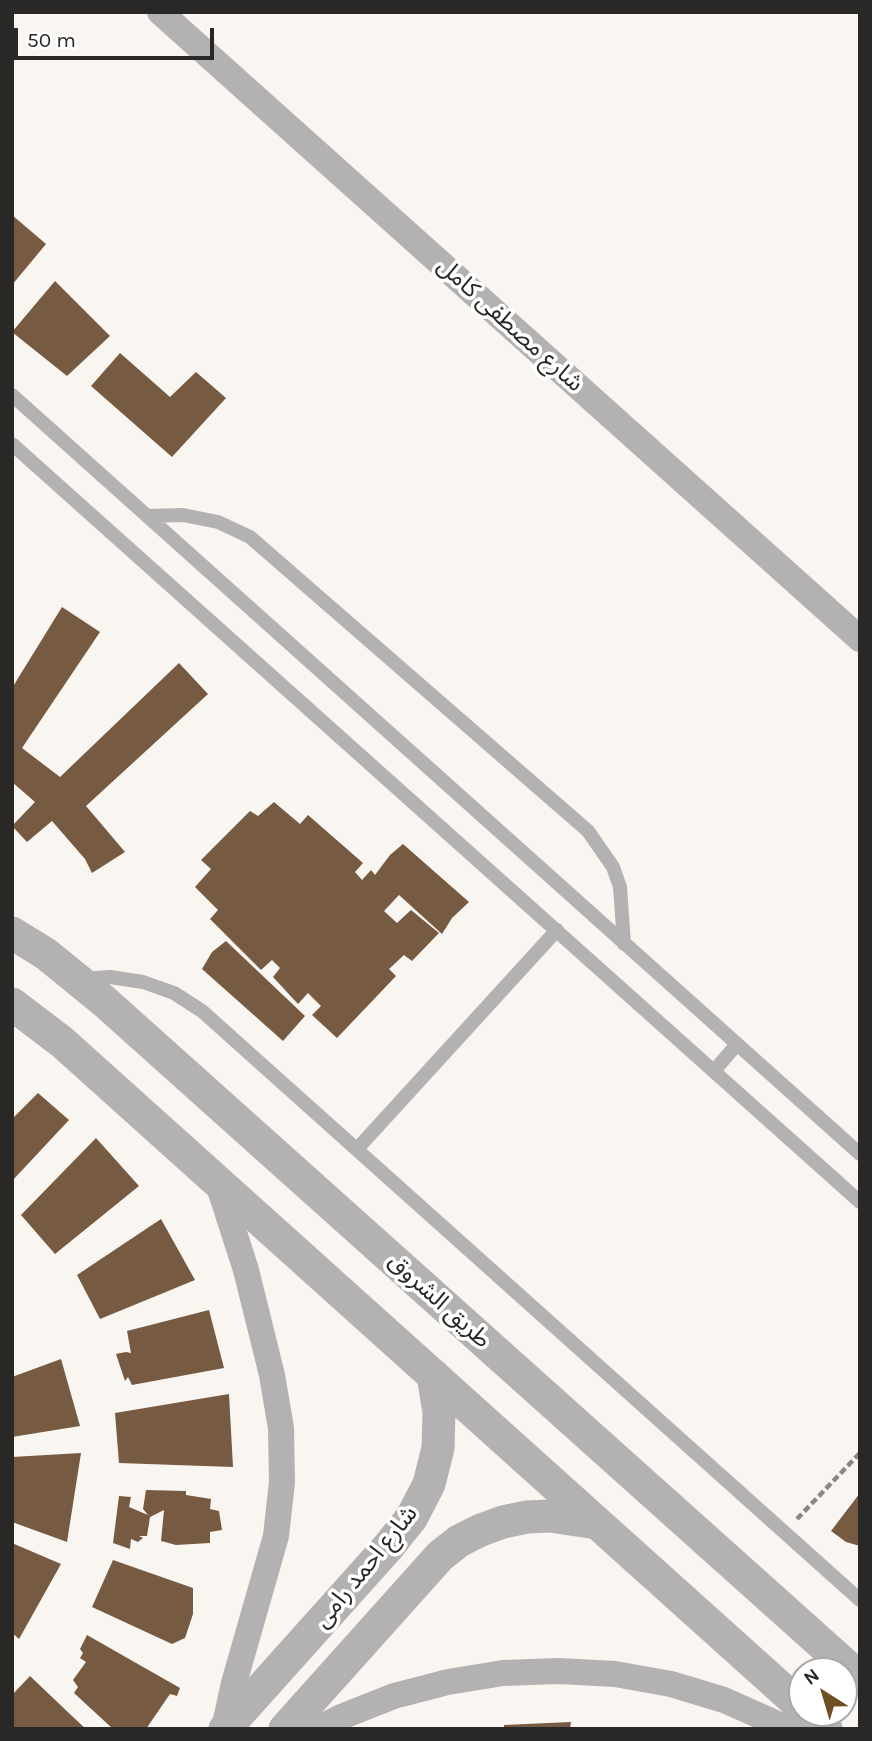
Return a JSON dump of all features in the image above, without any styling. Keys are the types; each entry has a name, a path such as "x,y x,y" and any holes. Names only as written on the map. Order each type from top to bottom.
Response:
{"street":[{"name":"شارع مصطفى كامل","path":"160,12 860,639"},
{"name":"طريق الشروق","path":"12,933 46,954 105,1002 860,1678"},
{"path":"12,1004 62,1042 788,1695"},
{"path":"218,1183 246,1270 272,1375 281,1428 282,1482 276,1536 237,1671 225,1729"},
{"name":"شارع احمد رامى","path":"225,1729 412,1517 429,1484 438,1448 439,1412 433,1375"},
{"name":"شارع احمد رامى","path":"285,1729 440,1556 459,1541 492,1526 527,1517 562,1517 597,1524"},
{"path":"318,1729 394,1696 448,1682 503,1673 559,1671 615,1674 670,1684 724,1700 789,1729"}],"lane":[{"path":"12,395 860,1154"},
{"path":"12,444 860,1202"},
{"path":"148,516 195,517 218,522 250,537 588,831 613,867 620,887 624,944"},
{"path":"357,1149 557,930"},
{"path":"78,980 110,977 132,980 174,993 202,1011 860,1600"},
{"path":"714,1071 737,1044"}],"path":[{"path":"784,1533 860,1453"}],"building":[{"path":"12,215 46,244 12,285"},
{"path":"55,281 110,336 67,376 12,332"},
{"path":"120,353 170,397 196,372 226,398 172,457 91,386"},
{"path":"62,607 100,632 22,748 60,777 179,663 208,694 86,806 125,852 92,873 85,859 52,821 27,842 12,826 35,802 12,782 12,688"},
{"path":"274,802 300,824 308,815 363,863 355,872 362,880 371,870 375,875 390,855 403,844 469,902 452,918 442,934 399,895 384,911 397,923 411,910 439,933 412,961 404,955 389,969 396,976 337,1038 312,1015 321,1006 308,993 298,1004 273,977 280,968 272,960 261,970 210,919 218,910 195,887 211,869 201,860 250,811 258,816"},
{"path":"226,941 305,1016 283,1041 202,969 212,952"},
{"path":"38,1093 69,1120 12,1181 12,1119"},
{"path":"96,1138 139,1186 55,1254 21,1215"},
{"path":"161,1219 195,1280 100,1319 77,1275"},
{"path":"209,1310 224,1368 132,1385 128,1377 125,1381 116,1354 131,1353 127,1331"},
{"path":"61,1359 80,1426 12,1437 12,1377"},
{"path":"229,1394 233,1467 119,1463 115,1413"},
{"path":"81,1453 67,1542 12,1522 12,1457"},
{"path":"146,1490 186,1491 186,1495 211,1499 210,1509 219,1511 222,1530 210,1532 210,1543 176,1545 161,1541 164,1510 150,1517 147,1536 139,1536 143,1538 138,1542 131,1539 130,1549 113,1543 119,1496 131,1497 129,1507 148,1515 143,1509"},
{"path":"860,1493 860,1546 846,1542 831,1531"},
{"path":"12,1543 61,1564 19,1639 12,1633"},
{"path":"113,1560 193,1588 193,1614 185,1638 172,1644 92,1607"},
{"path":"87,1635 180,1688 177,1696 170,1694 146,1729 113,1729 74,1693 78,1687 73,1680 86,1662 80,1658 83,1653 80,1649"},
{"path":"30,1676 86,1729 13,1729 12,1695"},
{"path":"571,1722 570,1729 504,1729 504,1725"}]}
